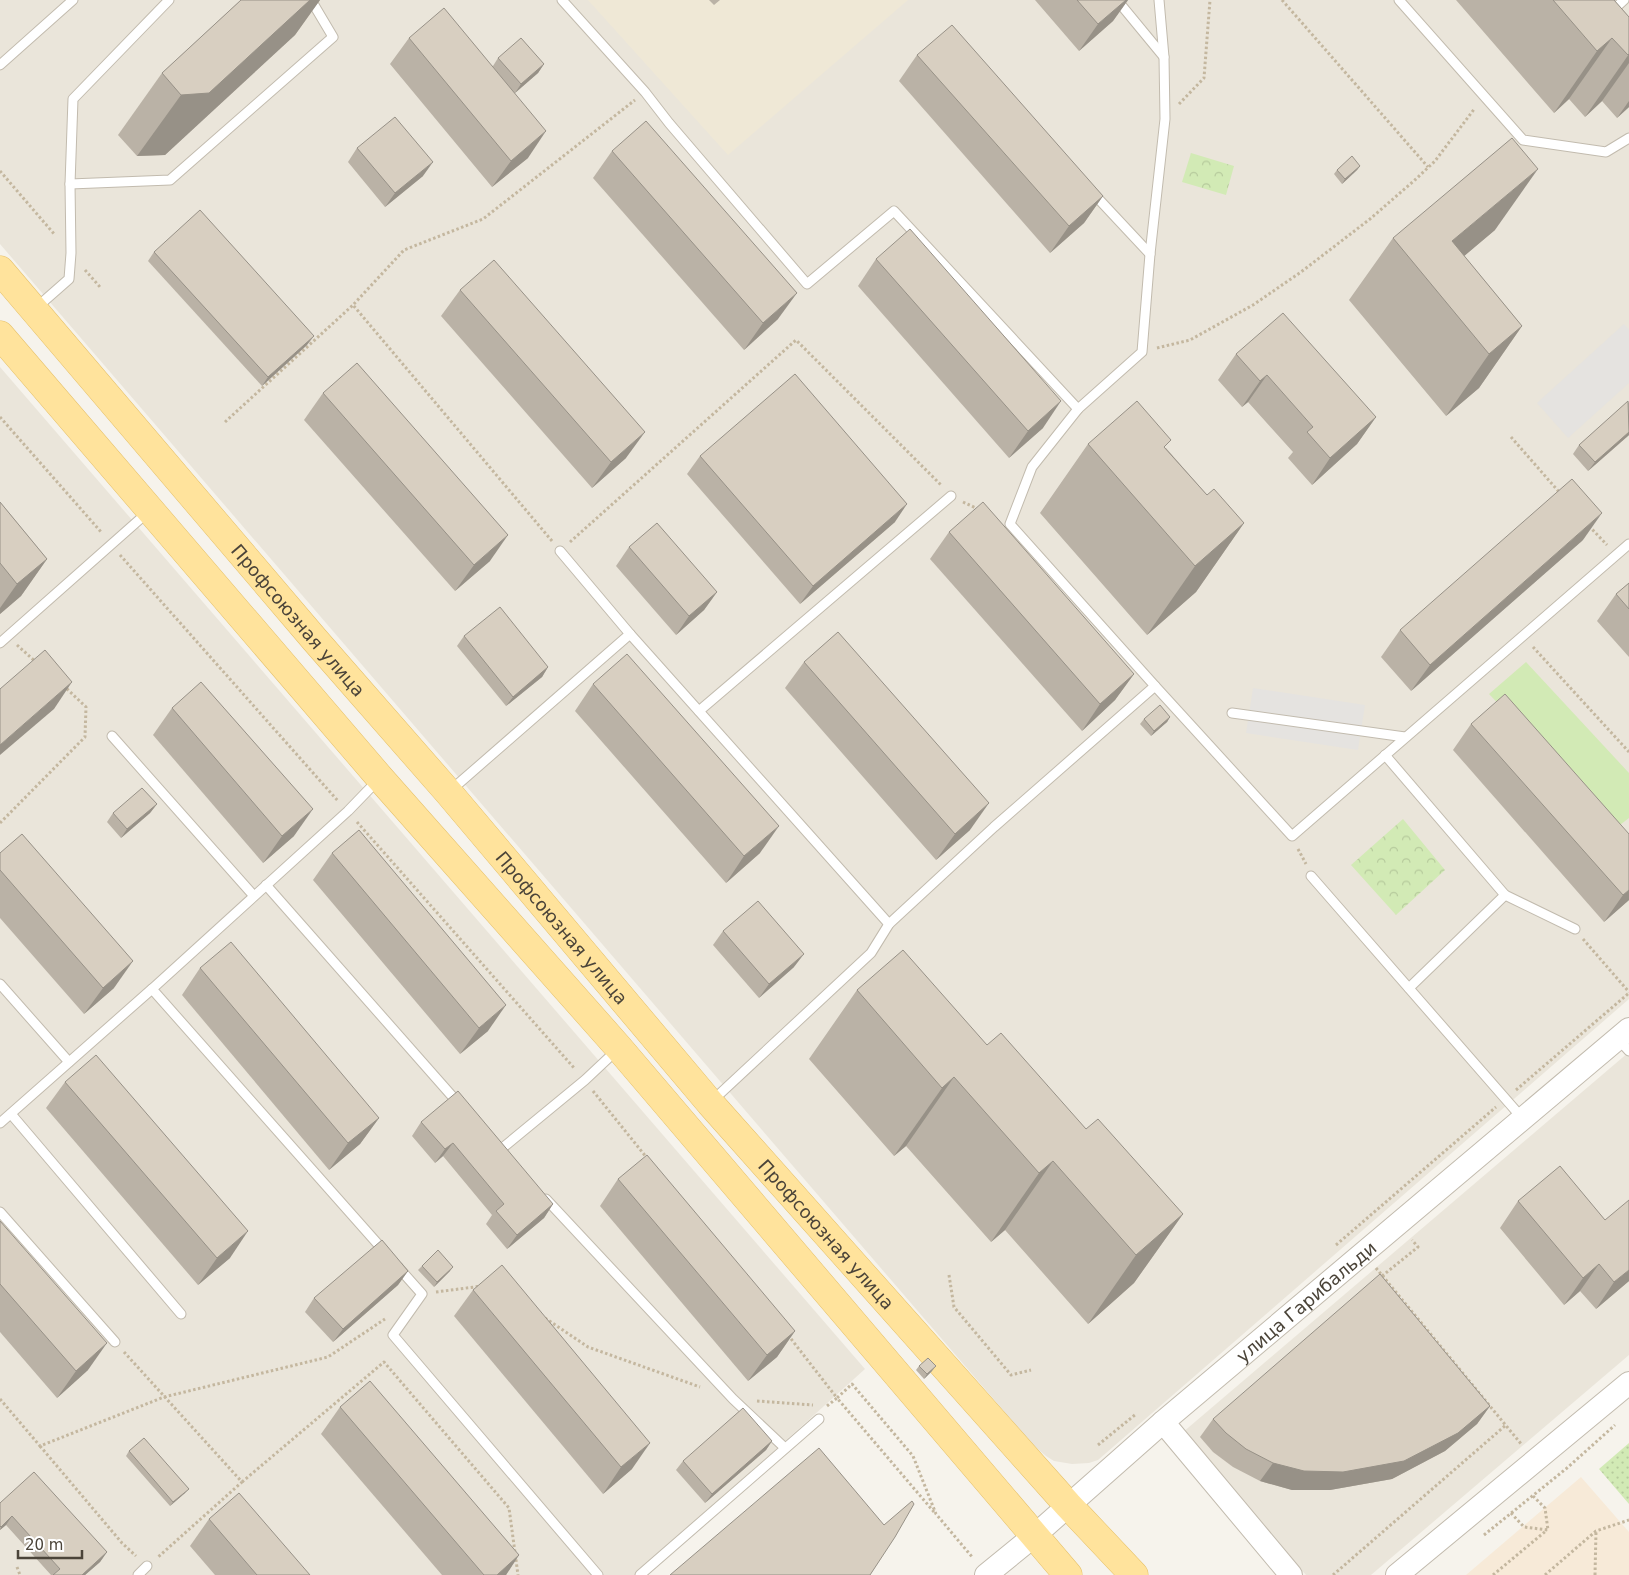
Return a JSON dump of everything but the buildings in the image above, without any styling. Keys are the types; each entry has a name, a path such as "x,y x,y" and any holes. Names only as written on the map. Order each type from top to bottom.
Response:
{"main road":[{"name":"Профсоюзная улица","path":"0,270 315,640 448,792 710,1103 1068,1505 1134,1575"},
{"name":"Профсоюзная улица","path":"0,335 380,778 619,1048 1068,1575"}],"street":[{"name":"улица Гарибальди","path":"986,1575 1034,1536 1163,1422 1523,1119 1625,1040"},
{"path":"1397,1575 1629,1383"},
{"path":"1163,1422 1291,1575"}],"lane":[{"path":"0,65 73,0"},
{"path":"34,310 69,279 73,99 169,0"},
{"path":"70,184 170,180 333,37 311,0"},
{"path":"562,0 645,92 669,123 807,284 894,211 1078,410"},
{"path":"1117,0 1164,57"},
{"path":"1160,0 1164,57 1164,119 1142,352 1078,410 1032,468 1010,524 1292,836 1629,544"},
{"path":"1400,0 1523,140 1606,152 1629,138"},
{"path":"1603,19 1624,0"},
{"path":"1083,182 1150,254"},
{"path":"699,711 952,496"},
{"path":"4,640 150,510"},
{"path":"560,551 630,634 888,924"},
{"path":"448,792 630,634"},
{"path":"710,1103 871,953 888,924 994,827 1155,686"},
{"path":"1232,713 1405,738"},
{"path":"112,736 254,896"},
{"path":"1385,755 1505,895 1575,929"},
{"path":"0,1123 152,989 348,811 380,778"},
{"path":"1311,876 1523,1119"},
{"path":"266,885 468,1113"},
{"path":"1409,988 1505,895"},
{"path":"0,984 69,1062"},
{"path":"152,989 422,1294 393,1335 598,1575"},
{"path":"494,1143 504,1154 619,1048"},
{"path":"11,1114 181,1314"},
{"path":"540,1193 733,1399 785,1448"},
{"path":"0,1212 115,1342"},
{"path":"640,1575 819,1419"},
{"path":"138,1575 147,1566"}],"path":[{"path":"1164,119 1204,78 1210,0"},
{"path":"1282,0 1428,167"},
{"path":"225,422 353,305 404,250 483,219 645,92"},
{"path":"1142,352 1190,340 1252,305 1301,272 1370,219 1428,167 1484,96"},
{"path":"0,171 100,287"},
{"path":"353,305 560,551 796,340 952,496 1010,524"},
{"path":"0,417 585,1080 652,1165"},
{"path":"1511,437 1563,496"},
{"path":"1583,518 1616,556"},
{"path":"1522,636 1629,752"},
{"path":"4,640 43,668"},
{"path":"0,824 85,737 86,707 65,688"},
{"path":"1292,836 1311,876"},
{"path":"1331,1249 1629,993 1575,929"},
{"path":"1363,1253 1535,1460"},
{"path":"949,1275 954,1308 1011,1375 1031,1370"},
{"path":"782,1328 837,1398 973,1557"},
{"path":"115,1342 242,1482"},
{"path":"40,1446 122,1543 147,1566 242,1482 384,1362 509,1508 518,1575"},
{"path":"828,1407 852,1384 913,1456 936,1514"},
{"path":"1098,1445 1136,1414"},
{"path":"1480,1538 1567,1468 1622,1420"},
{"path":"1333,1575 1506,1425"},
{"path":"1532,1495 1545,1508 1548,1530"},
{"path":"1510,1513 1524,1527 1548,1530"},
{"path":"1545,1575 1596,1531 1629,1520"},
{"path":"1493,1575 1548,1530"},
{"path":"1595,1575 1596,1531"},
{"path":"17,1567 20,1575"}],"shaded area":[{"path":"0,0 1629,0 1629,999 1098,1460 1089,1463 1072,1464 1054,1461 1033,1445 0,244"},
{"path":"588,0 908,0 728,155"},
{"path":"1624,324 1629,329 1629,383 1568,438 1537,403"},
{"path":"0,367 865,1369 637,1575 0,1575"},
{"path":"1253,688 1365,705 1358,750 1246,733"},
{"path":"1629,1052 1629,1355 1371,1575 1306,1575 1182,1433"},
{"path":"1581,1477 1629,1532 1629,1575 1466,1575"}],"green space":[{"path":"1191,153 1234,166 1226,195 1182,182"},
{"path":"1526,662 1629,773 1629,818 1616,828 1489,694"},
{"path":"1403,819 1445,870 1396,915 1351,865"},
{"path":"1629,1443 1629,1504 1599,1469"}]}
